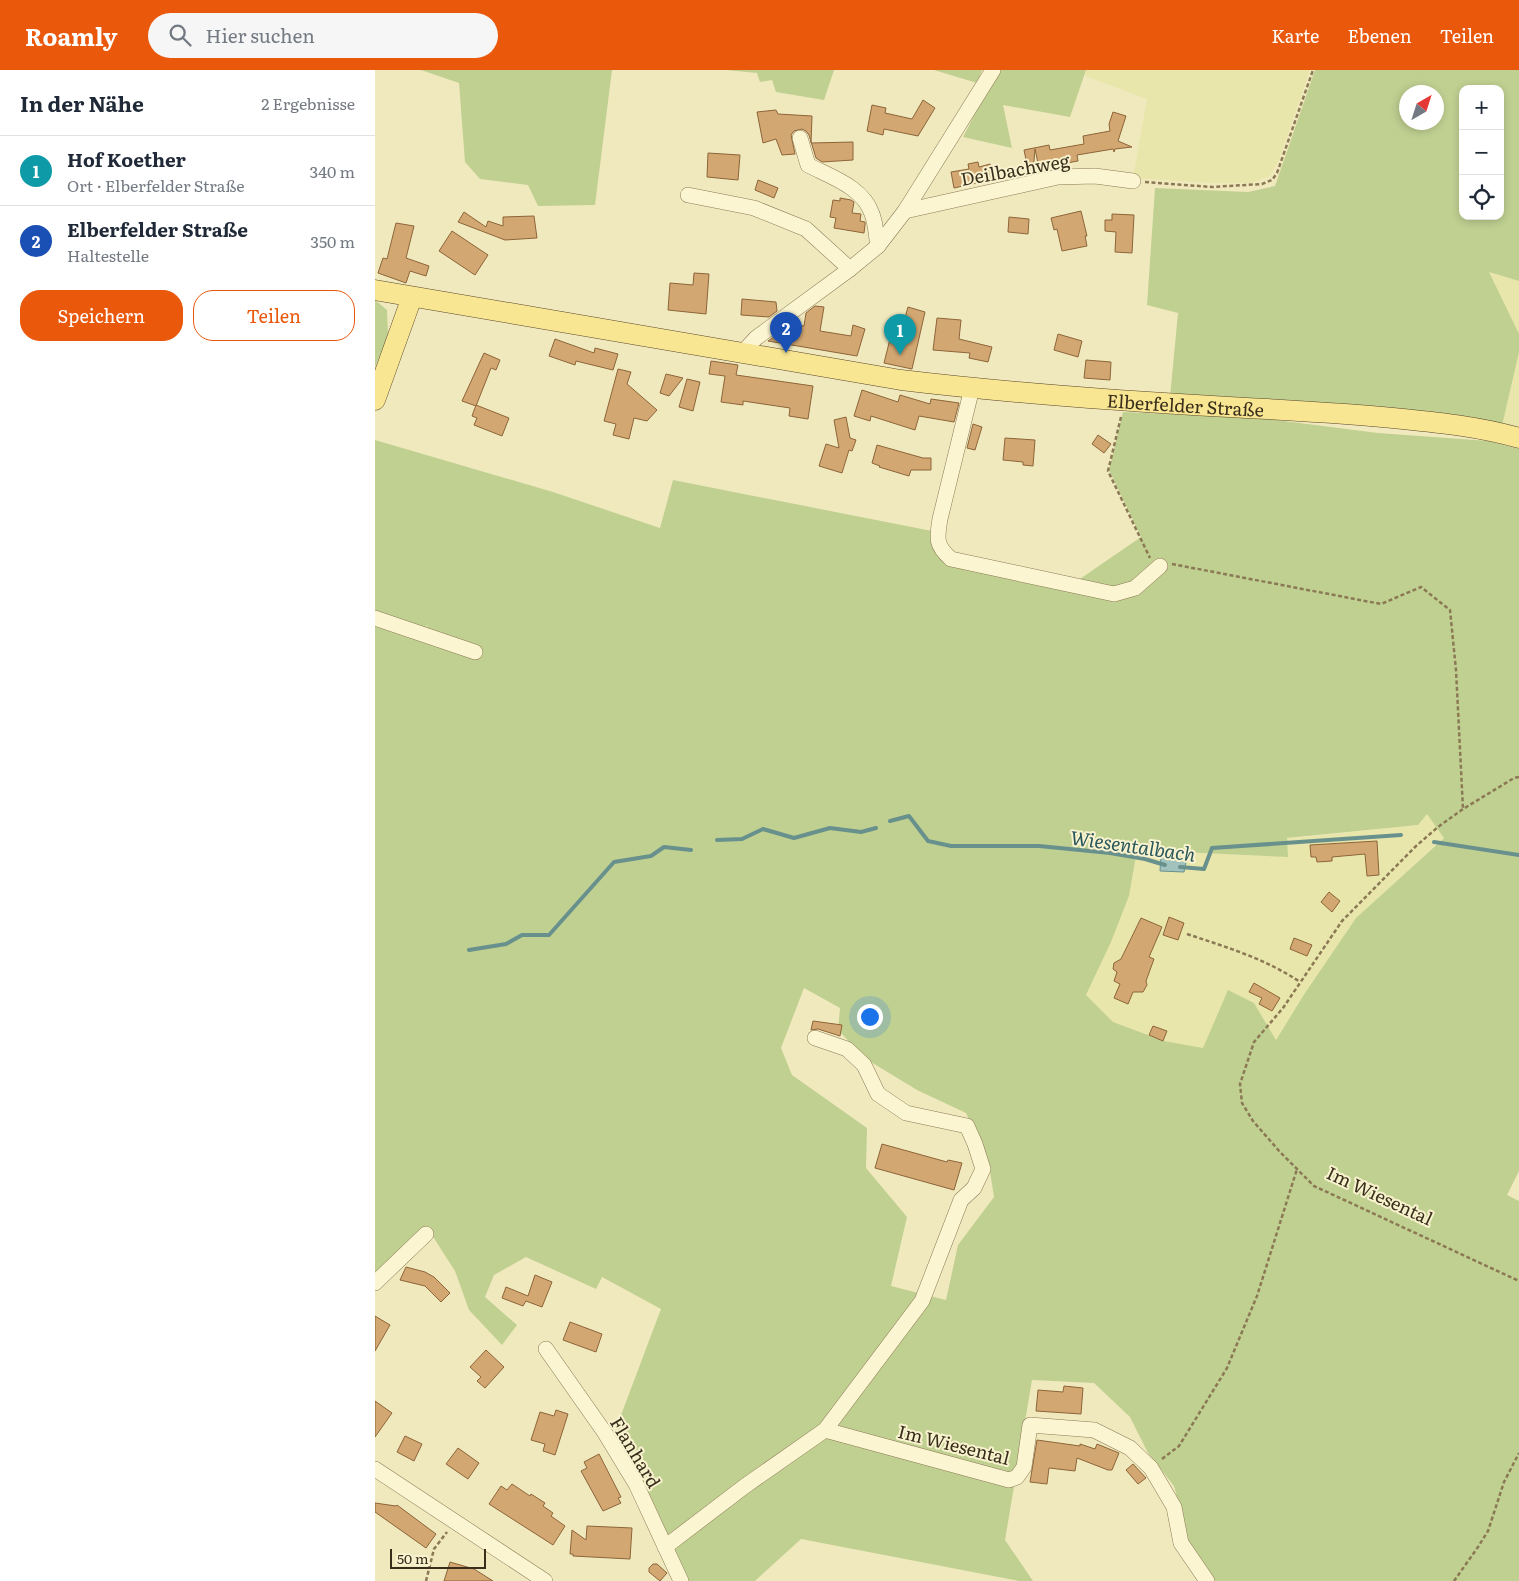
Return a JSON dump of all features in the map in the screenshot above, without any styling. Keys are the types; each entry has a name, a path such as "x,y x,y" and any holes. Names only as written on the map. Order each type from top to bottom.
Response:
{"main road":[{"name":"Elberfelder Straße","path":"375,290 901,380 1107,400 1324,412 1460,425 1492,430 1519,438"},
{"path":"375,400 412,297"}],"street":[{"name":"Deilbachweg","path":"743,352 756,338 850,269 878,246 905,211 993,70"},
{"path":"800,138 808,165 847,185 863,197 872,214 878,246"},
{"name":"Deilbachweg","path":"905,211 1058,177 1095,176 1133,181"},
{"path":"688,195 754,208 806,229 850,269"},
{"path":"973,388 937,538 942,551 951,559 1114,594 1135,588 1161,563"},
{"path":"375,618 475,652"},
{"path":"665,1547 745,1486 825,1430 922,1301 961,1200 974,1188 983,1169 967,1126 906,1113 878,1094 864,1066 847,1049 815,1038"},
{"path":"375,1283 426,1234"},
{"name":"Flanhard","path":"546,1349 605,1433 631,1477 681,1581"},
{"name":"Im Wiesental","path":"825,1430 1009,1480 1017,1477 1024,1467 1030,1425 1094,1430 1130,1448 1151,1468 1174,1507 1181,1543 1207,1581"},
{"path":"375,1469 545,1581"}],"path":[{"path":"1133,181 1212,187 1261,184 1272,180 1277,174 1313,70"},
{"path":"1122,412 1108,471 1161,563 1381,604 1421,587 1450,610 1456,670 1463,809"},
{"name":"Im Wiesental","path":"1519,777 1514,778 1463,809 1415,847 1341,921 1283,1008 1254,1042 1241,1084 1242,1103 1253,1121 1280,1152 1314,1186 1519,1281"},
{"path":"1187,934 1233,949 1266,963 1282,970 1300,982"},
{"path":"1151,1468 1179,1446 1227,1368 1257,1296 1297,1170"},
{"path":"1455,1581 1488,1531 1504,1482 1519,1453"},
{"path":"426,1581 435,1548 455,1521"}],"shaded area":[{"path":"1086,70 1310,70 1279,160 1270,176 1251,183 1210,183 1133,178 1147,99 1085,76"},
{"path":"1488,272 1519,281 1519,334"},
{"path":"1519,352 1519,430 1502,426"},
{"path":"1427,813 1444,837 1356,918 1275,1041 1254,1003 1228,991 1203,1048 1167,1042 1113,1022 1086,995 1111,942 1129,896 1137,850 1287,857 1287,839 1418,825"}],"green space":[{"path":"421,70 612,70 595,205 538,206 528,185 480,179 465,162 459,83"},
{"path":"726,70 834,70 824,100 776,92 772,80 760,82 757,73"},
{"path":"934,70 982,70 977,83"},
{"path":"999,70 1086,70 1070,117 1003,105 1012,148 963,137"},
{"path":"1315,70 1519,70 1519,281 1489,272 1519,334 1519,352 1502,426 1170,397 1178,313 1147,305 1155,188 1248,192 1275,186"},
{"path":"375,300 387,310 388,335 375,367"},
{"path":"1123,412 1261,418 1378,433 1489,441 1519,449 1519,1171 1507,1195 1519,1201 1519,1581 1212,1581 1190,1546 1174,1486 1148,1453 1130,1417 1094,1383 1032,1380 1005,1540 1033,1581 1019,1581 801,1539 755,1581 688,1581 615,1431 661,1309 602,1277 596,1289 526,1257 494,1275 485,1297 517,1325 502,1345 469,1310 455,1271 428,1229 375,1280 375,625 421,641 428,624 425,628 375,611 375,440 553,492 660,528 673,480 932,531 952,555 1074,583 1141,537 1109,470","holes":["1427,814 1444,838 1356,918 1305,993 1276,1040 1254,1003 1228,990 1203,1048 1164,1041 1113,1022 1086,995 1111,942 1129,896 1137,850 1288,857 1287,838 1418,825","804,988 840,1008 838,1030 866,1059 917,1090 966,1113 989,1165 994,1197 958,1245 946,1300 891,1286 907,1217 866,1168 867,1128 792,1075 781,1048"]}],"water":[{"path":"1161,855 1187,857 1184,872 1160,871"}],"building":[{"path":"923,100 935,108 918,136 884,129 883,135 867,131 872,105 886,108 885,113 912,119"},
{"path":"776,110 778,114 812,116 811,142 809,135 802,129 794,131 791,135 795,154 782,155 776,139 763,143 757,112"},
{"path":"1113,112 1126,116 1118,141 1132,147 1115,149 1114,152 1113,149 1077,155 1078,161 1039,168 1035,149 1033,173 1029,174 1024,150 1049,145 1050,150 1084,144 1083,136 1110,131 1109,124"},
{"path":"853,142 853,160 822,162 816,158 811,143"},
{"path":"708,153 740,155 738,180 707,177"},
{"path":"978,162 979,167 990,164 994,179 954,188 951,172 969,169 968,164"},
{"path":"758,180 778,188 774,198 755,190"},
{"path":"840,198 854,202 852,213 861,214 860,221 865,222 864,233 834,228 836,218 830,217 833,200 840,201"},
{"path":"1081,211 1087,236 1085,236 1087,246 1062,251 1057,229 1054,230 1051,218"},
{"path":"464,212 486,227 488,221 503,226 503,217 534,216 537,238 505,240 458,222"},
{"path":"1112,214 1134,215 1132,253 1115,252 1116,232 1105,231 1105,220 1112,220"},
{"path":"1009,217 1029,219 1028,234 1008,232"},
{"path":"396,223 414,226 406,258 429,266 426,276 410,271 406,283 378,273 383,258 387,259"},
{"path":"452,231 488,255 475,275 439,251"},
{"path":"694,273 709,274 706,314 668,310 670,283 693,285"},
{"path":"742,299 776,302 777,311 769,317 741,315"},
{"path":"815,306 824,307 820,331 851,336 853,325 865,329 857,356 768,341 792,325 804,326 806,313"},
{"path":"908,307 925,312 912,369 884,363 891,335 899,338"},
{"path":"937,318 961,320 959,339 992,347 988,362 969,358 970,353 933,350"},
{"path":"1058,334 1082,341 1078,357 1054,350"},
{"path":"555,339 594,353 595,348 618,354 613,370 576,361 575,365 549,356"},
{"path":"484,353 500,360 496,370 491,368 476,406 462,401"},
{"path":"1086,360 1111,362 1110,380 1084,378"},
{"path":"711,361 738,365 736,375 813,386 808,419 789,416 790,408 743,401 743,405 721,402 725,376 709,374"},
{"path":"618,369 631,372 627,384 657,410 647,421 634,418 629,439 613,435 616,424 604,421"},
{"path":"666,374 683,378 669,396 660,393"},
{"path":"687,379 700,382 693,411 679,407"},
{"path":"862,390 898,402 900,395 930,404 931,399 959,403 954,422 919,416 915,430 871,416 870,421 854,416"},
{"path":"476,405 509,418 502,436 474,425 477,418 472,416"},
{"path":"846,417 850,438 856,440 852,451 849,450 842,473 819,466 826,444 839,448 834,420"},
{"path":"973,424 982,427 975,450 967,448"},
{"path":"1098,435 1111,444 1104,453 1092,444"},
{"path":"1005,438 1035,440 1033,466 1023,465 1023,462 1003,460"},
{"path":"877,445 923,458 931,458 931,470 911,470 909,476 879,467 872,463"},
{"path":"1377,841 1379,875 1367,876 1365,854 1332,857 1332,861 1317,862 1316,857 1311,857 1310,845"},
{"path":"1329,892 1340,901 1332,912 1321,902"},
{"path":"1169,917 1184,923 1178,940 1163,935"},
{"path":"1141,918 1162,927 1149,957 1154,959 1146,981 1147,985 1143,992 1133,992 1128,1004 1114,998 1120,984 1114,981 1117,972 1113,969 1114,963 1121,959"},
{"path":"1294,938 1312,945 1307,956 1290,949"},
{"path":"1254,983 1280,998 1272,1011 1259,1004 1262,998 1249,992"},
{"path":"813,1021 842,1025 840,1036 818,1029 811,1030"},
{"path":"1153,1026 1167,1031 1163,1041 1149,1035"},
{"path":"882,1144 947,1162 948,1160 962,1163 954,1190 875,1168"},
{"path":"406,1267 425,1272 434,1277 450,1293 441,1302 425,1286 400,1280"},
{"path":"535,1275 552,1282 542,1307 526,1301 523,1306 502,1298 506,1287 528,1296"},
{"path":"375,1316 390,1325 375,1351"},
{"path":"570,1322 602,1334 596,1352 563,1340"},
{"path":"486,1350 504,1367 485,1388 477,1381 481,1377 470,1367"},
{"path":"1064,1386 1083,1388 1081,1414 1036,1411 1038,1390 1063,1392"},
{"path":"375,1401 392,1413 375,1437"},
{"path":"556,1410 568,1414 555,1455 543,1451 545,1444 531,1440 540,1412 554,1416"},
{"path":"405,1436 422,1444 414,1461 397,1452"},
{"path":"1037,1440 1080,1446 1080,1444 1095,1449 1097,1444 1119,1453 1112,1470 1077,1458 1075,1471 1049,1468 1047,1484 1030,1482"},
{"path":"458,1448 479,1463 468,1479 446,1464"},
{"path":"599,1454 621,1497 618,1498 621,1503 603,1511 581,1471 587,1468 584,1462"},
{"path":"1133,1464 1146,1478 1138,1484 1126,1470"},
{"path":"512,1484 545,1503 543,1506 553,1513 551,1516 565,1526 553,1545 489,1504 501,1486 507,1490"},
{"path":"375,1503 397,1505 436,1534 426,1548 375,1512"},
{"path":"587,1526 632,1528 630,1559 573,1556 573,1554 570,1554 572,1530 586,1540"},
{"path":"450,1562 474,1569 493,1581 444,1581"},
{"path":"653,1564 657,1564 667,1573 660,1581 649,1572 649,1568"}],"waterway":[{"name":"Wiesentalbach","path":"890,821 909,816 928,841 951,846 1039,846 1110,853 1145,859 1165,865"},
{"name":"Wiesentalbach","path":"717,840 742,839 763,829 794,838 830,828 861,832 876,828"},
{"name":"Wiesentalbach","path":"1180,867 1204,869 1212,848 1401,835"},
{"name":"Wiesentalbach","path":"1434,842 1519,855"},
{"name":"Wiesentalbach","path":"469,950 506,944 522,935 549,935 614,862 651,856 664,847 691,850"}],"place":[{"name":"Elberfelder Straße","path":"786,353"},
{"name":"Hof Koether","path":"900,355"}]}
